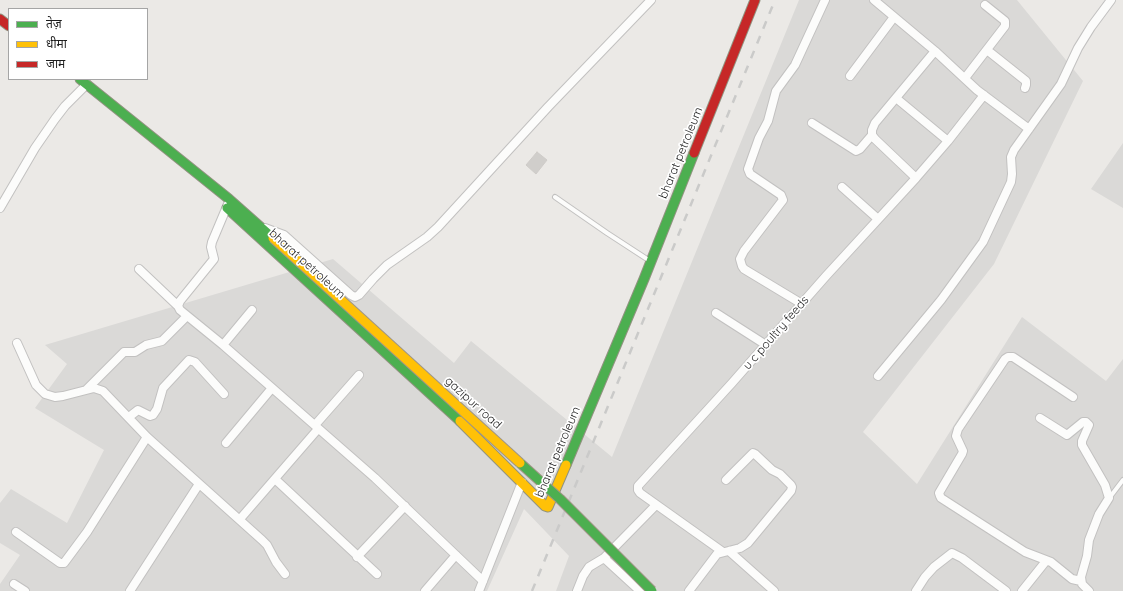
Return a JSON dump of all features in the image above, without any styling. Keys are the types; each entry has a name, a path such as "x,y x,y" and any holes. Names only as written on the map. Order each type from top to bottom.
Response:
{"street":[{"path":"260,226 280,233 289,239 351,295 357,296 387,265 427,237 438,227 548,108 651,0"},
{"name":"bharat petroleum","path":"227,208 436,399 545,506 548,506 650,261 755,0"},
{"path":"802,304 744,269 740,259 744,251 783,200 781,195 750,174 748,169 759,138 768,121 776,91 795,65 825,0"},
{"path":"874,0 935,51 984,95 1029,129"},
{"path":"878,376 941,300 983,242 1011,182 1011,157 1014,150 1061,84 1078,48 1111,0"},
{"path":"965,78 1004,28 1006,23 985,5"},
{"path":"850,76 894,17"},
{"path":"0,19 8,25"},
{"path":"987,50 1026,81 1025,88"},
{"path":"812,123 857,151 872,136 872,130 875,123 935,51"},
{"path":"0,208 35,148 83,82"},
{"name":"gazipur road","path":"83,82 229,199 260,226 560,499 652,591"},
{"name":"u c poultry feeds","path":"774,591 726,551 640,493 638,486 916,178 948,141 984,95"},
{"path":"896,98 948,141"},
{"path":"872,136 916,178"},
{"path":"842,187 878,219"},
{"path":"178,306 181,300 213,261 214,255 212,244 227,208 229,199"},
{"path":"139,269 178,306 180,310 223,345 376,478 484,581"},
{"path":"223,345 252,310"},
{"path":"716,313 766,344"},
{"path":"87,389 124,352 135,352 146,345 159,343 164,340 187,316"},
{"path":"17,343 36,385 45,394 55,397 94,388 104,391 148,437 267,545 276,562 285,574"},
{"path":"1073,397 1013,357 1008,357 958,428 956,436 963,451 940,493 941,498 1025,552 1060,568 1072,579 1081,581"},
{"path":"129,417 138,410 150,416 153,415 157,409 162,388 189,360 195,362 224,394"},
{"path":"240,519 275,480 359,375"},
{"path":"226,443 272,388"},
{"path":"1040,418 1067,435 1086,422 1089,427 1082,441 1082,445 1105,485 1109,498 1099,514 1089,540 1081,581 1082,584 1090,591"},
{"path":"16,532 60,563 64,563 148,437"},
{"path":"688,591 714,556 726,551 740,548 748,543 792,488 780,474 772,470 753,453 726,480"},
{"path":"275,480 377,574"},
{"path":"479,591 522,482"},
{"path":"130,591 199,484"},
{"path":"577,591 588,567 604,558 656,505"},
{"path":"357,557 406,506"},
{"path":"916,591 925,577 949,554 954,554 960,557 1006,591"},
{"path":"425,591 456,555"},
{"path":"604,558 640,591"},
{"path":"1022,591 1046,561"},
{"path":"14,584 25,591"}],"lane":[{"path":"555,197 650,261"},
{"path":"1109,498 1123,480"}],"shaded area":[{"path":"799,0 1017,0 1083,81 994,264 863,432 917,484 1022,317 1106,381 1123,359 1123,591 556,591 569,556 524,509 487,591 0,591 0,584 20,555 0,543 0,503 11,489 67,523 104,450 35,408 67,364 45,345 333,259 454,363 471,341 612,457"},
{"path":"1123,143 1123,208 1091,189"}],"building":[{"path":"537,152 547,160 536,174 526,165"}],"railway":[{"path":"532,591 775,0"}],"traffic: fast":[{"path":"81,80 229,199 273,238"},
{"path":"566,465 644,279 694,153"},
{"path":"227,208 460,421"},
{"path":"520,463 560,499 652,591"}],"traffic: slow":[{"path":"273,238 520,463"},
{"path":"460,421 545,506 548,507 566,465"}],"traffic: jam":[{"path":"694,153 755,0"},
{"path":"0,19 8,25"}]}
